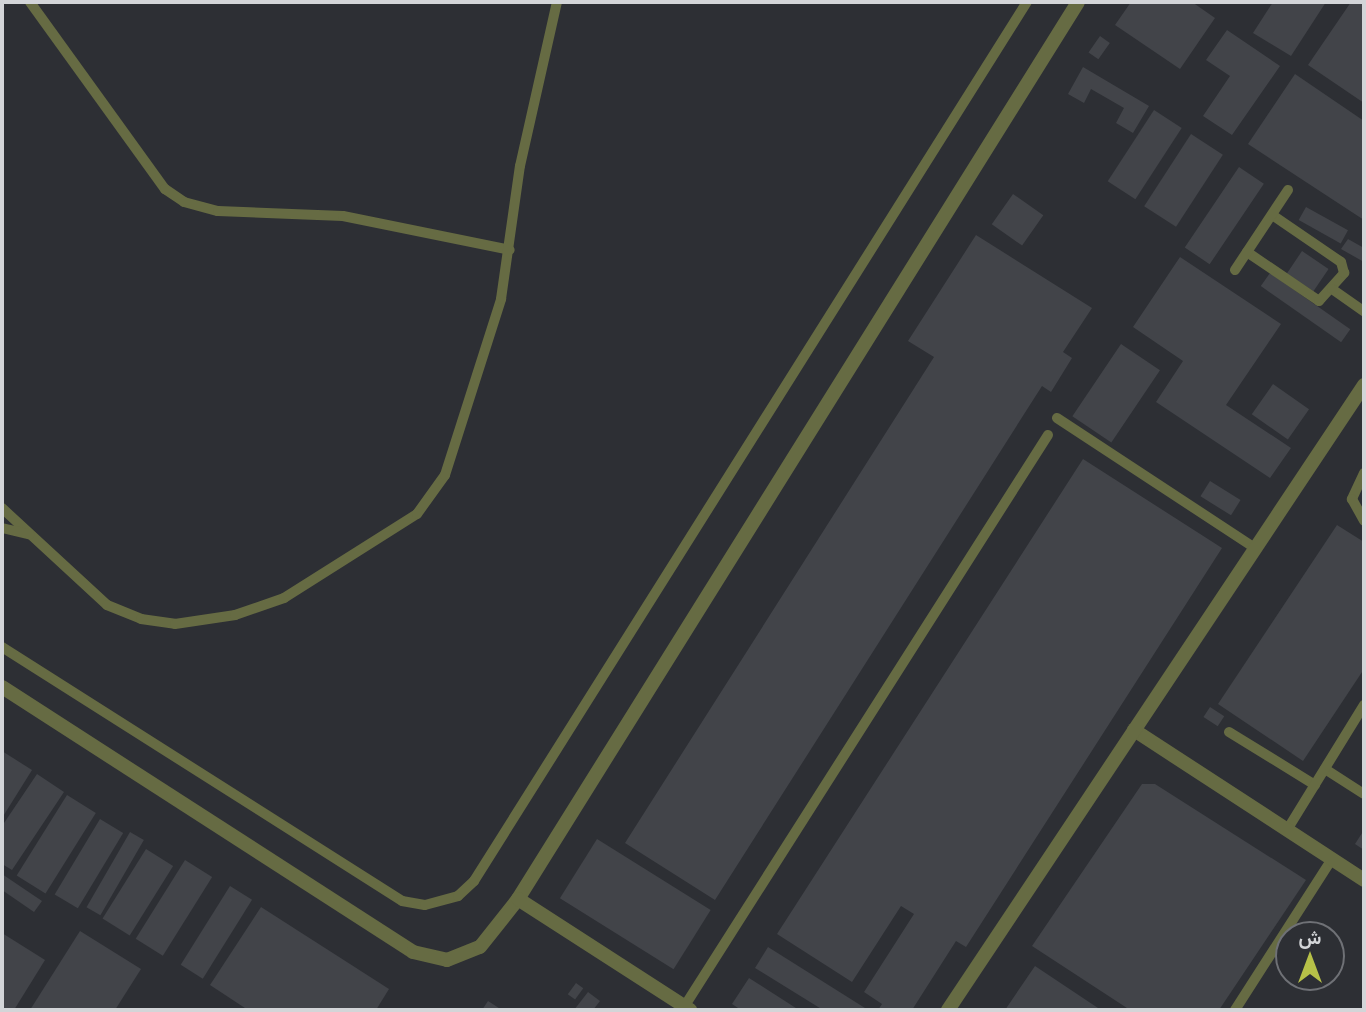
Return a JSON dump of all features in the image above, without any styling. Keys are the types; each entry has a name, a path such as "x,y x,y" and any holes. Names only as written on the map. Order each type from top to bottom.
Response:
{"street":[{"path":"2,687 412,952 429,958 464,956 480,947 518,898 1078,2"},
{"path":"948,1010 1364,385"},
{"path":"1133,730 1364,880"},
{"path":"518,898 687,1009"}],"lane":[{"path":"30,2 165,189 184,202 218,211 343,216 510,250"},
{"path":"2,508 90,594 141,619 205,621 284,598 404,523 437,490 481,366 510,250 520,166 557,2"},
{"path":"2,647 402,901 425,905 458,896 474,881 1027,2"},
{"path":"1234,271 1288,190"},
{"path":"1247,252 1315,300 1326,299 1344,265 1272,215"},
{"path":"1332,289 1364,311"},
{"path":"1057,418 1255,548"},
{"path":"687,1009 1048,435"},
{"path":"1364,473 1352,499 1364,521"},
{"path":"2,528 29,534"},
{"path":"1287,831 1364,705"},
{"path":"1229,733 1315,785"},
{"path":"1325,769 1364,794"},
{"path":"1235,1010 1332,859"}],"building":[{"path":"1131,2 1192,2 1215,18 1180,69 1115,25"},
{"path":"1273,2 1326,2 1291,56 1253,33"},
{"path":"1351,2 1364,2 1364,103 1308,65"},
{"path":"1227,30 1280,66 1232,135 1203,116 1230,76 1206,60"},
{"path":"1100,36 1110,43 1098,59 1089,52"},
{"path":"1083,67 1149,106 1133,133 1116,123 1124,108 1091,89 1084,103 1068,94"},
{"path":"1295,74 1364,121 1364,220 1248,144"},
{"path":"1154,110 1182,128 1135,199 1108,181"},
{"path":"1191,134 1223,155 1176,227 1144,206"},
{"path":"1239,167 1264,184 1210,264 1185,247"},
{"path":"1013,194 1043,215 1022,246 992,224"},
{"path":"1306,207 1348,230 1341,243 1299,220"},
{"path":"976,235 1092,308 1063,352 1072,358 1051,392 1042,386 715,900 625,843 934,357 908,341"},
{"path":"1348,239 1364,248 1364,262 1341,249"},
{"path":"1302,251 1329,269 1313,291 1287,273"},
{"path":"1180,257 1281,324 1226,405 1291,448 1270,478 1156,402 1183,361 1133,327"},
{"path":"1270,273 1350,329 1341,342 1261,286"},
{"path":"1121,344 1160,370 1111,442 1072,416"},
{"path":"1273,384 1309,409 1288,440 1252,414"},
{"path":"1083,459 1222,548 966,947 956,941 912,1010 878,1010 882,1004 864,992 914,914 901,906 852,982 777,934"},
{"path":"1210,481 1241,500 1231,515 1200,496"},
{"path":"1337,525 1364,542 1364,669 1303,761 1218,704"},
{"path":"1210,707 1224,716 1218,726 1203,717"},
{"path":"2,751 32,770 2,818"},
{"path":"37,774 64,792 12,870 2,864 2,826"},
{"path":"1142,784 1155,784 1306,880 1279,921 1275,921 1275,926 1219,1010 1130,1010 1032,946"},
{"path":"67,795 96,813 45,894 17,876"},
{"path":"100,819 123,833 78,908 55,894"},
{"path":"1364,830 1364,850 1355,844"},
{"path":"130,832 144,840 100,915 86,907"},
{"path":"597,839 711,910 674,969 560,898"},
{"path":"146,849 173,866 130,935 103,919"},
{"path":"185,860 212,877 163,956 136,939"},
{"path":"2,874 42,901 34,912 2,890"},
{"path":"230,886 252,900 203,979 181,965"},
{"path":"261,907 389,989 376,1010 248,1010 210,985"},
{"path":"80,931 141,969 115,1010 30,1010"},
{"path":"2,933 45,960 14,1010 2,1010"},
{"path":"768,947 865,1008 823,1010 755,968"},
{"path":"1035,966 1101,1010 1005,1010"},
{"path":"749,978 799,1010 741,1010 732,1004"},
{"path":"576,983 583,988 575,1000 568,994"},
{"path":"588,992 600,1001 593,1010 574,1010"},
{"path":"488,1001 502,1010 482,1010"}]}
